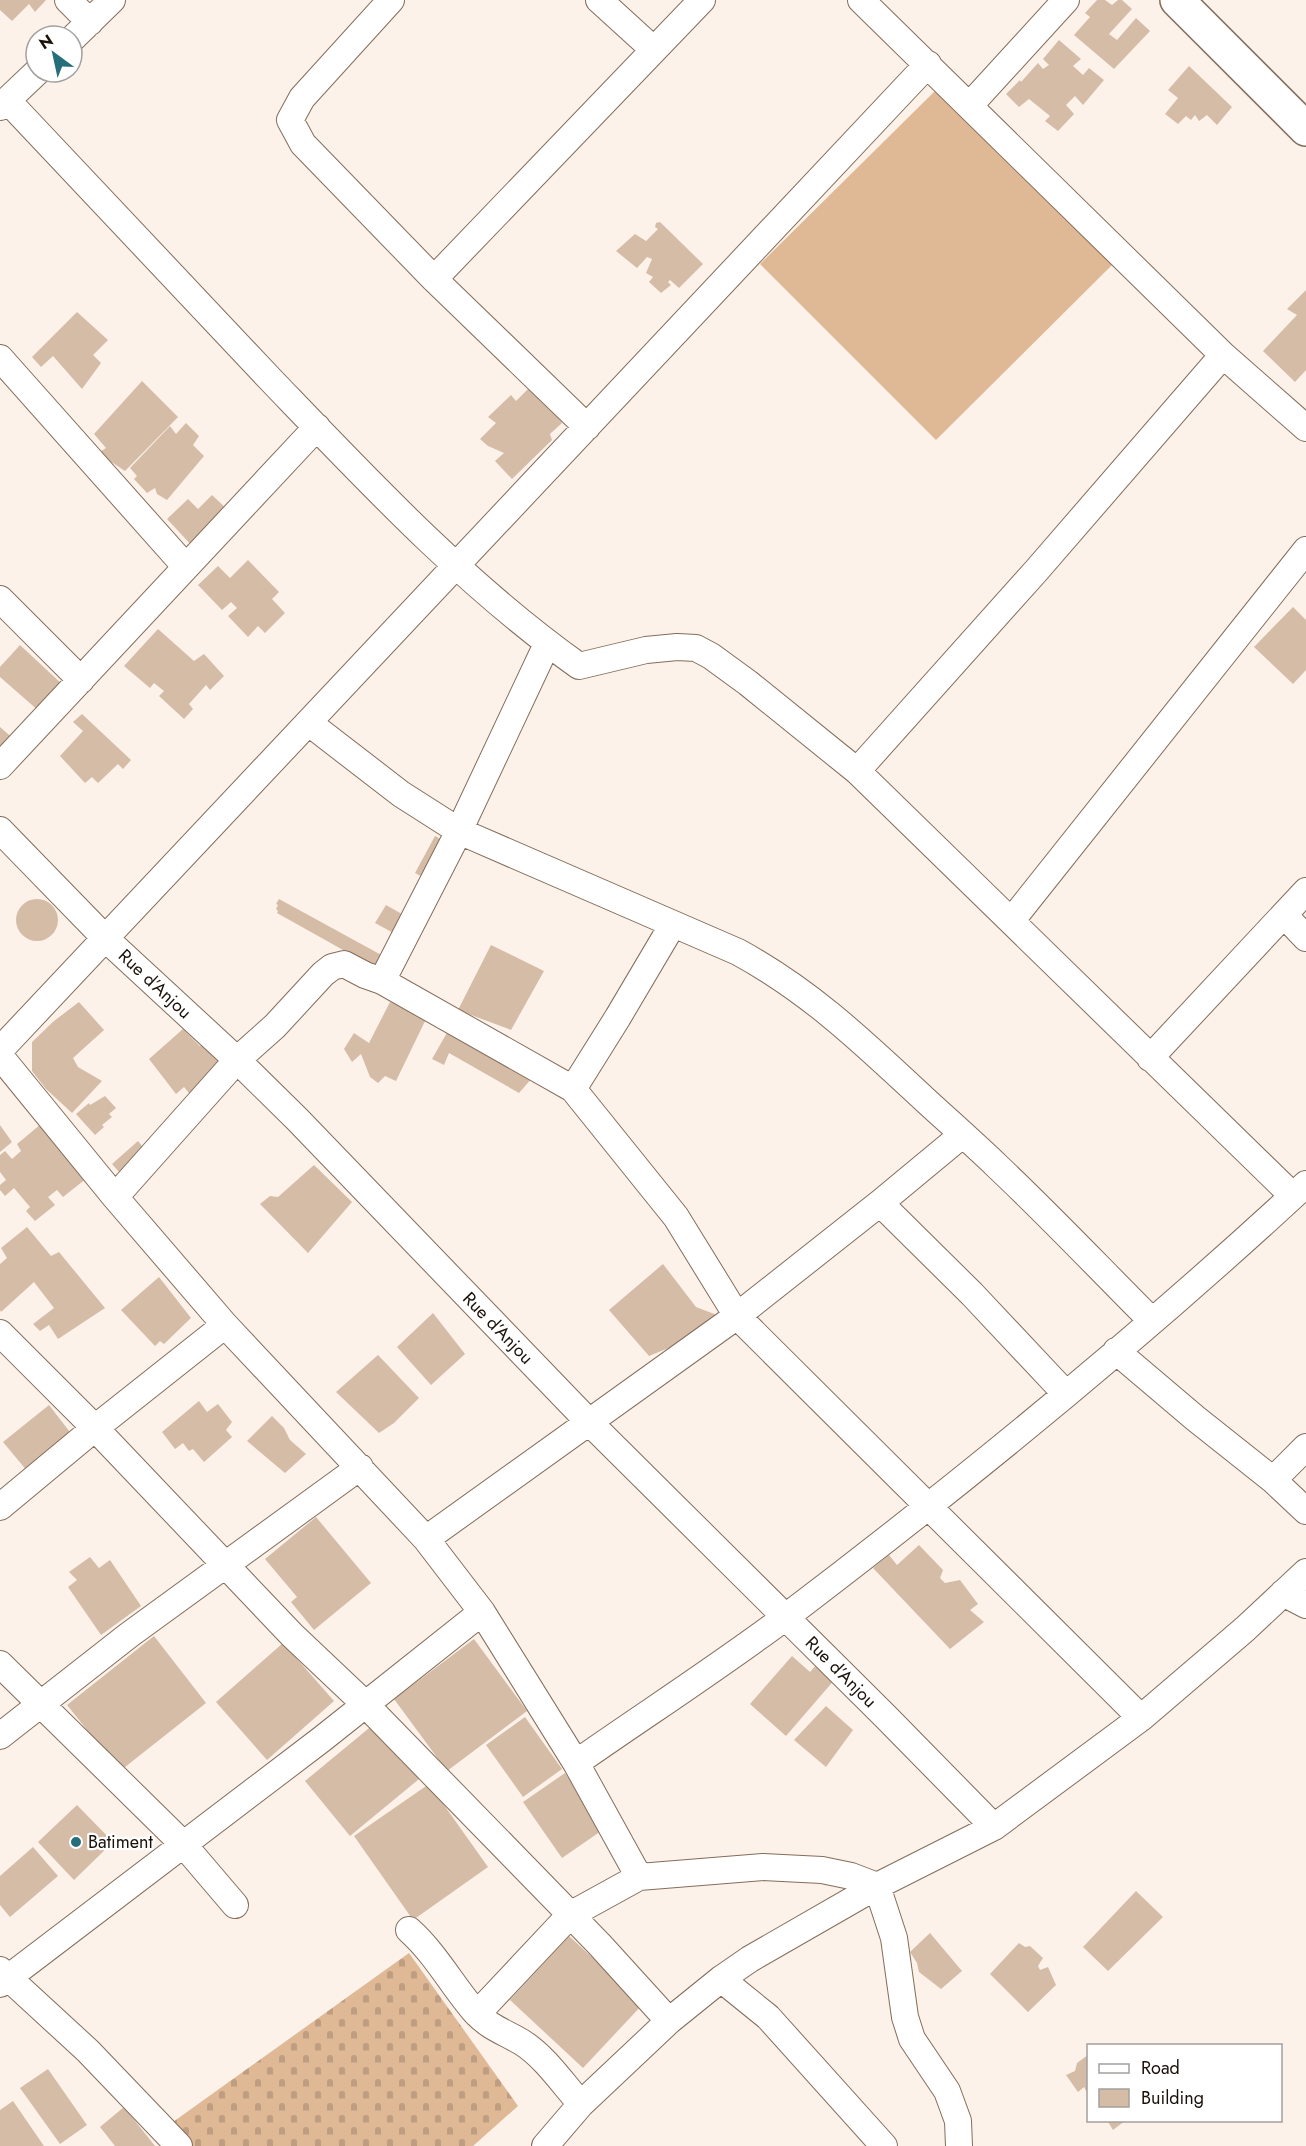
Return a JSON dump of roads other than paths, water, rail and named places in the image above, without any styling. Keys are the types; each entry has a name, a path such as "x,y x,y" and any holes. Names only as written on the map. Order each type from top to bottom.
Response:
{"main road":[{"path":"1187,4 1306,129"}],"street":[{"path":"68,0 78,24"},
{"path":"84,27 112,0"},
{"path":"390,0 302,98 290,120 303,144 434,279 587,427"},
{"path":"599,0 654,50"},
{"path":"434,279 702,0"},
{"path":"861,0 1223,355 1306,428"},
{"path":"970,105 1066,0"},
{"path":"0,1050 928,64"},
{"path":"24,84 4,103 316,427 455,567 547,644 579,666 646,651 677,647 696,648 748,683 857,771 1012,920 1150,1058 1300,1190 1066,1394 928,1504 785,1617 576,1763"},
{"path":"857,771 1223,355"},
{"path":"0,358 186,567"},
{"path":"0,766 316,427"},
{"path":"1012,920 1306,550"},
{"path":"0,599 81,680"},
{"path":"382,981 459,831 547,644"},
{"path":"309,723 401,794 459,831 738,952 767,968 807,996 860,1039 998,1167 1152,1321"},
{"name":"Rue d’Anjou","path":"0,830 106,939 297,1119 588,1421 994,1827"},
{"path":"1150,1058 1306,891"},
{"path":"1284,915 1306,938"},
{"path":"573,1089 673,924"},
{"path":"114,1197 237,1060 275,1026 323,974 332,967 344,964 382,981 573,1089 676,1217 737,1316 1141,1718"},
{"path":"0,1056 114,1197 225,1325 426,1539 482,1612 576,1763 639,1877"},
{"path":"426,1539 737,1316 962,1135"},
{"path":"880,1203 972,1294 1066,1394"},
{"path":"0,1507 225,1325"},
{"path":"0,1333 95,1428 292,1635 366,1705 599,1944 669,2021"},
{"path":"1116,1351 1273,1480 1306,1511"},
{"path":"1273,1480 1306,1447"},
{"path":"0,1736 129,1635 360,1467"},
{"path":"544,2146 581,2104 669,2021 721,1979 766,1950 877,1886 994,1827 1141,1718 1245,1629 1306,1572"},
{"path":"1283,1593 1306,1605"},
{"path":"179,2146 88,2051 3,1977 366,1705 482,1612"},
{"path":"0,1664 183,1844 235,1905"},
{"path":"477,2014 570,1915 639,1877 763,1868 822,1870 851,1876 877,1886"},
{"path":"877,1886 894,1938 905,2018 912,2039 947,2091 958,2121 960,2146"},
{"path":"409,1930 477,2014 502,2033 524,2044 544,2061 581,2104"},
{"path":"721,1979 768,2017 884,2146"}],"place":[{"name":"Batiment","path":"76,1842"}]}
